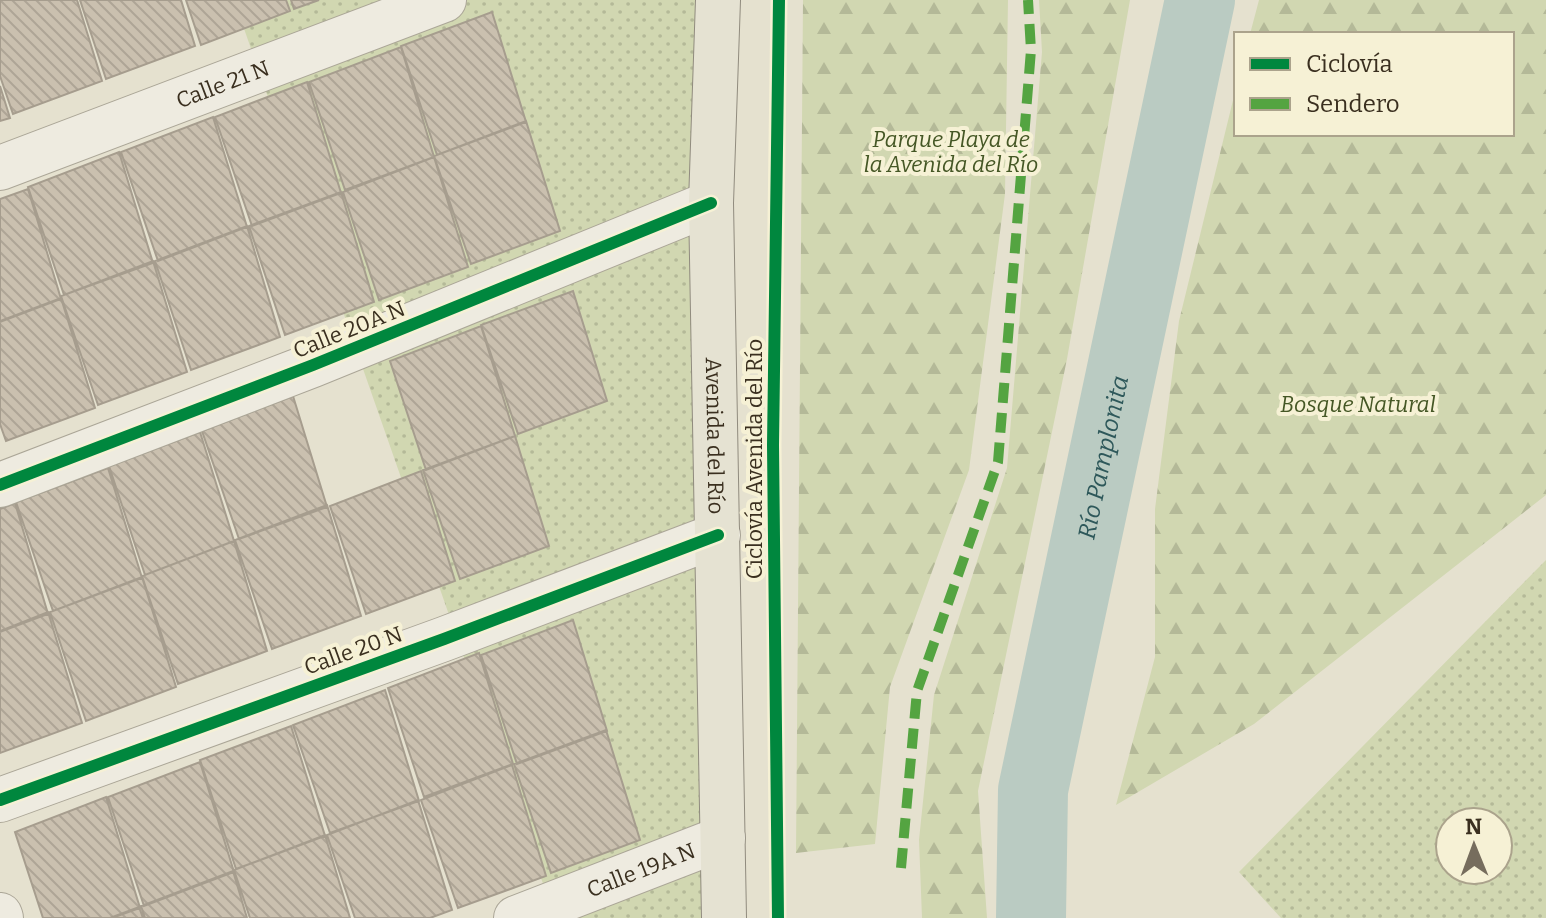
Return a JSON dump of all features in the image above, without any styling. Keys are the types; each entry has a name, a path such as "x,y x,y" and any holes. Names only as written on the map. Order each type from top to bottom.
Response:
{"main road":[{"name":"Avenida del Río","path":"718,0 711,203 724,918"}],"street":[{"name":"Calle 21 N","path":"0,168 444,0"},
{"name":"Calle 20A N","path":"0,485 313,365 711,203"},
{"name":"Calle 20 N","path":"0,800 444,639 718,535"},
{"name":"Calle 19A N","path":"516,918 723,838"}],"green space":[{"path":"234,0 725,0 713,918 555,918"},
{"name":"Parque Playa de la Avenida del Río","path":"803,0 1008,0 1005,194 969,470 890,687 875,844 796,853"},
{"path":"1039,0 1130,0 1067,359 978,791 987,918 922,918 919,840 934,695 1007,468 1042,52"},
{"name":"Bosque Natural","path":"1259,0 1546,0 1546,495 1254,724 1116,805 1155,657 1155,509 1179,321 1234,96 1234,136 1514,136 1514,32 1251,32"},
{"path":"1546,560 1546,918 1281,918 1239,872"}],"building":[{"path":"0,0 77,0 102,81 13,114 0,76"},
{"path":"80,0 181,0 195,46 106,79"},
{"path":"186,0 286,0 290,11 201,45"},
{"path":"291,0 319,0 294,9"},
{"path":"492,12 526,122 437,155 401,46"},
{"path":"401,47 434,157 345,190 309,82"},
{"path":"307,82 341,193 252,226 215,117"},
{"path":"0,86 10,118 0,121"},
{"path":"213,117 247,227 158,261 121,152"},
{"path":"526,121 560,231 471,264 434,156"},
{"path":"119,152 153,263 64,295 28,187"},
{"path":"434,157 468,267 379,300 343,192"},
{"path":"28,189 61,299 0,322 0,199"},
{"path":"341,192 374,302 285,335 249,226"},
{"path":"247,226 280,337 191,370 155,261"},
{"path":"153,261 187,372 98,405 61,296"},
{"path":"573,291 607,401 518,434 481,325"},
{"path":"61,298 95,408 6,441 0,424 0,321"},
{"path":"481,326 515,436 426,470 390,361"},
{"path":"293,396 327,507 239,539 202,431"},
{"path":"200,432 234,541 145,575 109,466"},
{"path":"515,436 549,546 460,579 423,470"},
{"path":"108,468 142,578 53,611 16,502"},
{"path":"421,471 455,581 366,614 330,506"},
{"path":"15,503 48,614 0,632 0,509"},
{"path":"327,505 361,616 272,649 235,540"},
{"path":"234,541 267,651 178,684 142,576"},
{"path":"142,577 176,687 86,721 50,612"},
{"path":"48,612 82,723 0,753 0,631"},
{"path":"573,620 607,731 517,764 481,655"},
{"path":"479,653 513,764 424,797 388,688"},
{"path":"385,690 419,801 330,833 293,725"},
{"path":"291,726 325,836 236,869 200,760"},
{"path":"606,730 640,840 551,873 514,764"},
{"path":"200,762 234,872 144,906 108,797"},
{"path":"512,765 546,876 458,908 421,800"},
{"path":"106,797 140,908 112,918 43,918 15,832"},
{"path":"418,800 452,910 430,918 355,918 327,835"},
{"path":"325,835 350,918 250,918 234,870"},
{"path":"233,871 247,918 145,918 141,906"},
{"path":"139,907 143,918 110,918"}],"waterway":[{"name":"Río Pamplonita","path":"1031,918 1033,790 1200,0"}],"marked path":[{"path":"901,868 917,691 998,462 1031,50 1028,0"}],"cycle path":[{"name":"Ciclovía Avenida del Río","path":"778,918 773,445 779,0"},
{"path":"0,485 313,365 711,203"},
{"path":"0,800 444,639 718,535"}]}
